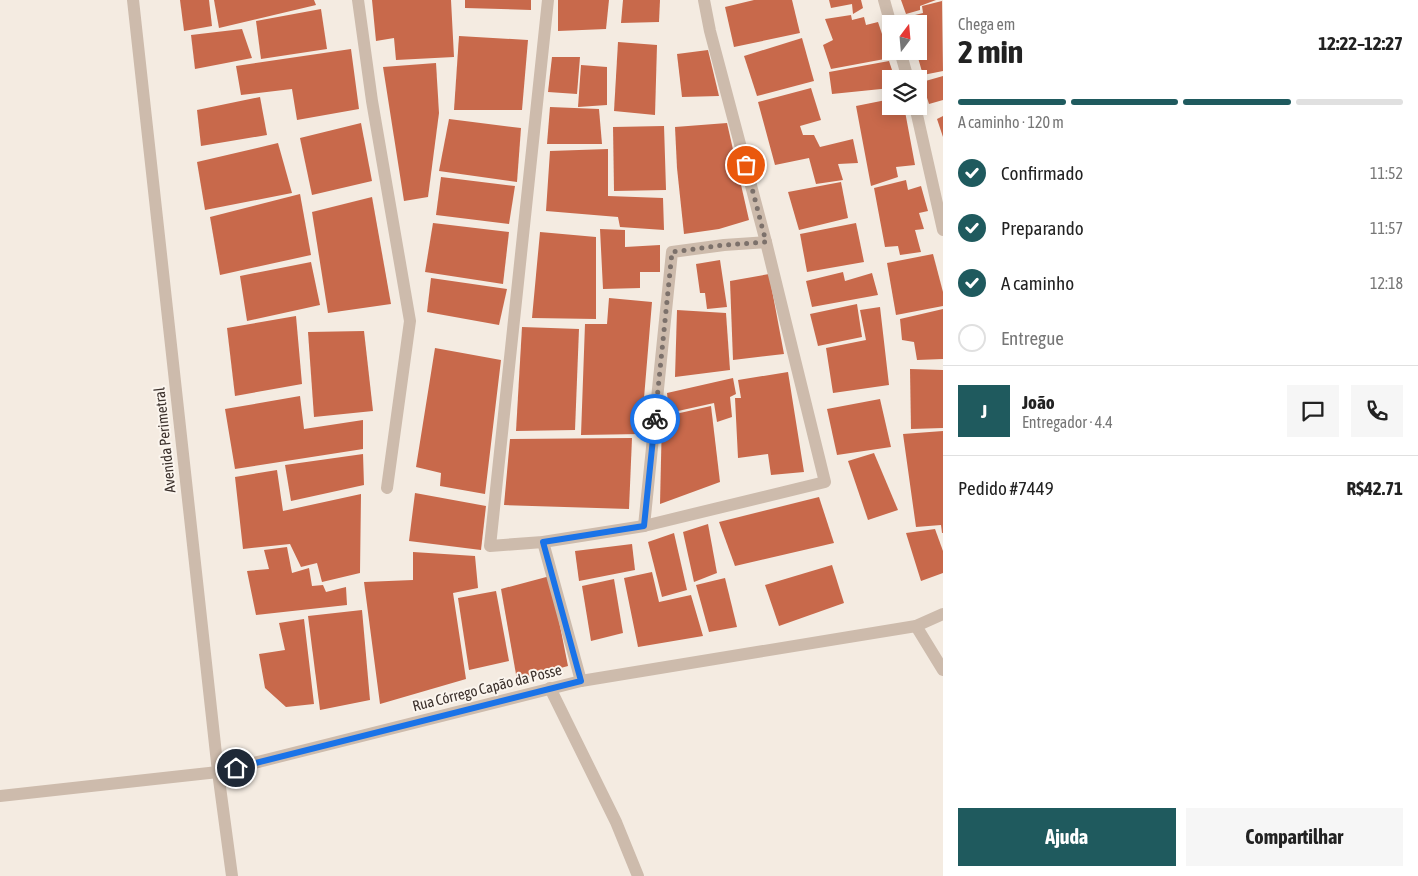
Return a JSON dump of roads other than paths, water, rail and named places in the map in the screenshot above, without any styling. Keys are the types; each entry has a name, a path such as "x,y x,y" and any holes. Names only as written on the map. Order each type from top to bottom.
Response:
{"street":[{"name":"Avenida Perimetral","path":"133,0 218,772 232,876"},
{"path":"358,0 372,100 410,321 387,488"},
{"path":"548,0 490,546 543,542 644,526 825,482 766,242 710,31 704,0"},
{"path":"884,0 888,15"},
{"path":"918,115 943,230"},
{"path":"644,526 672,252 766,242"},
{"path":"543,542 581,681"},
{"name":"Rua Córrego Capão da Posse","path":"0,796 218,772 581,681 916,626 943,614"},
{"path":"916,626 943,670"},
{"path":"550,688 616,822 638,876"}]}
